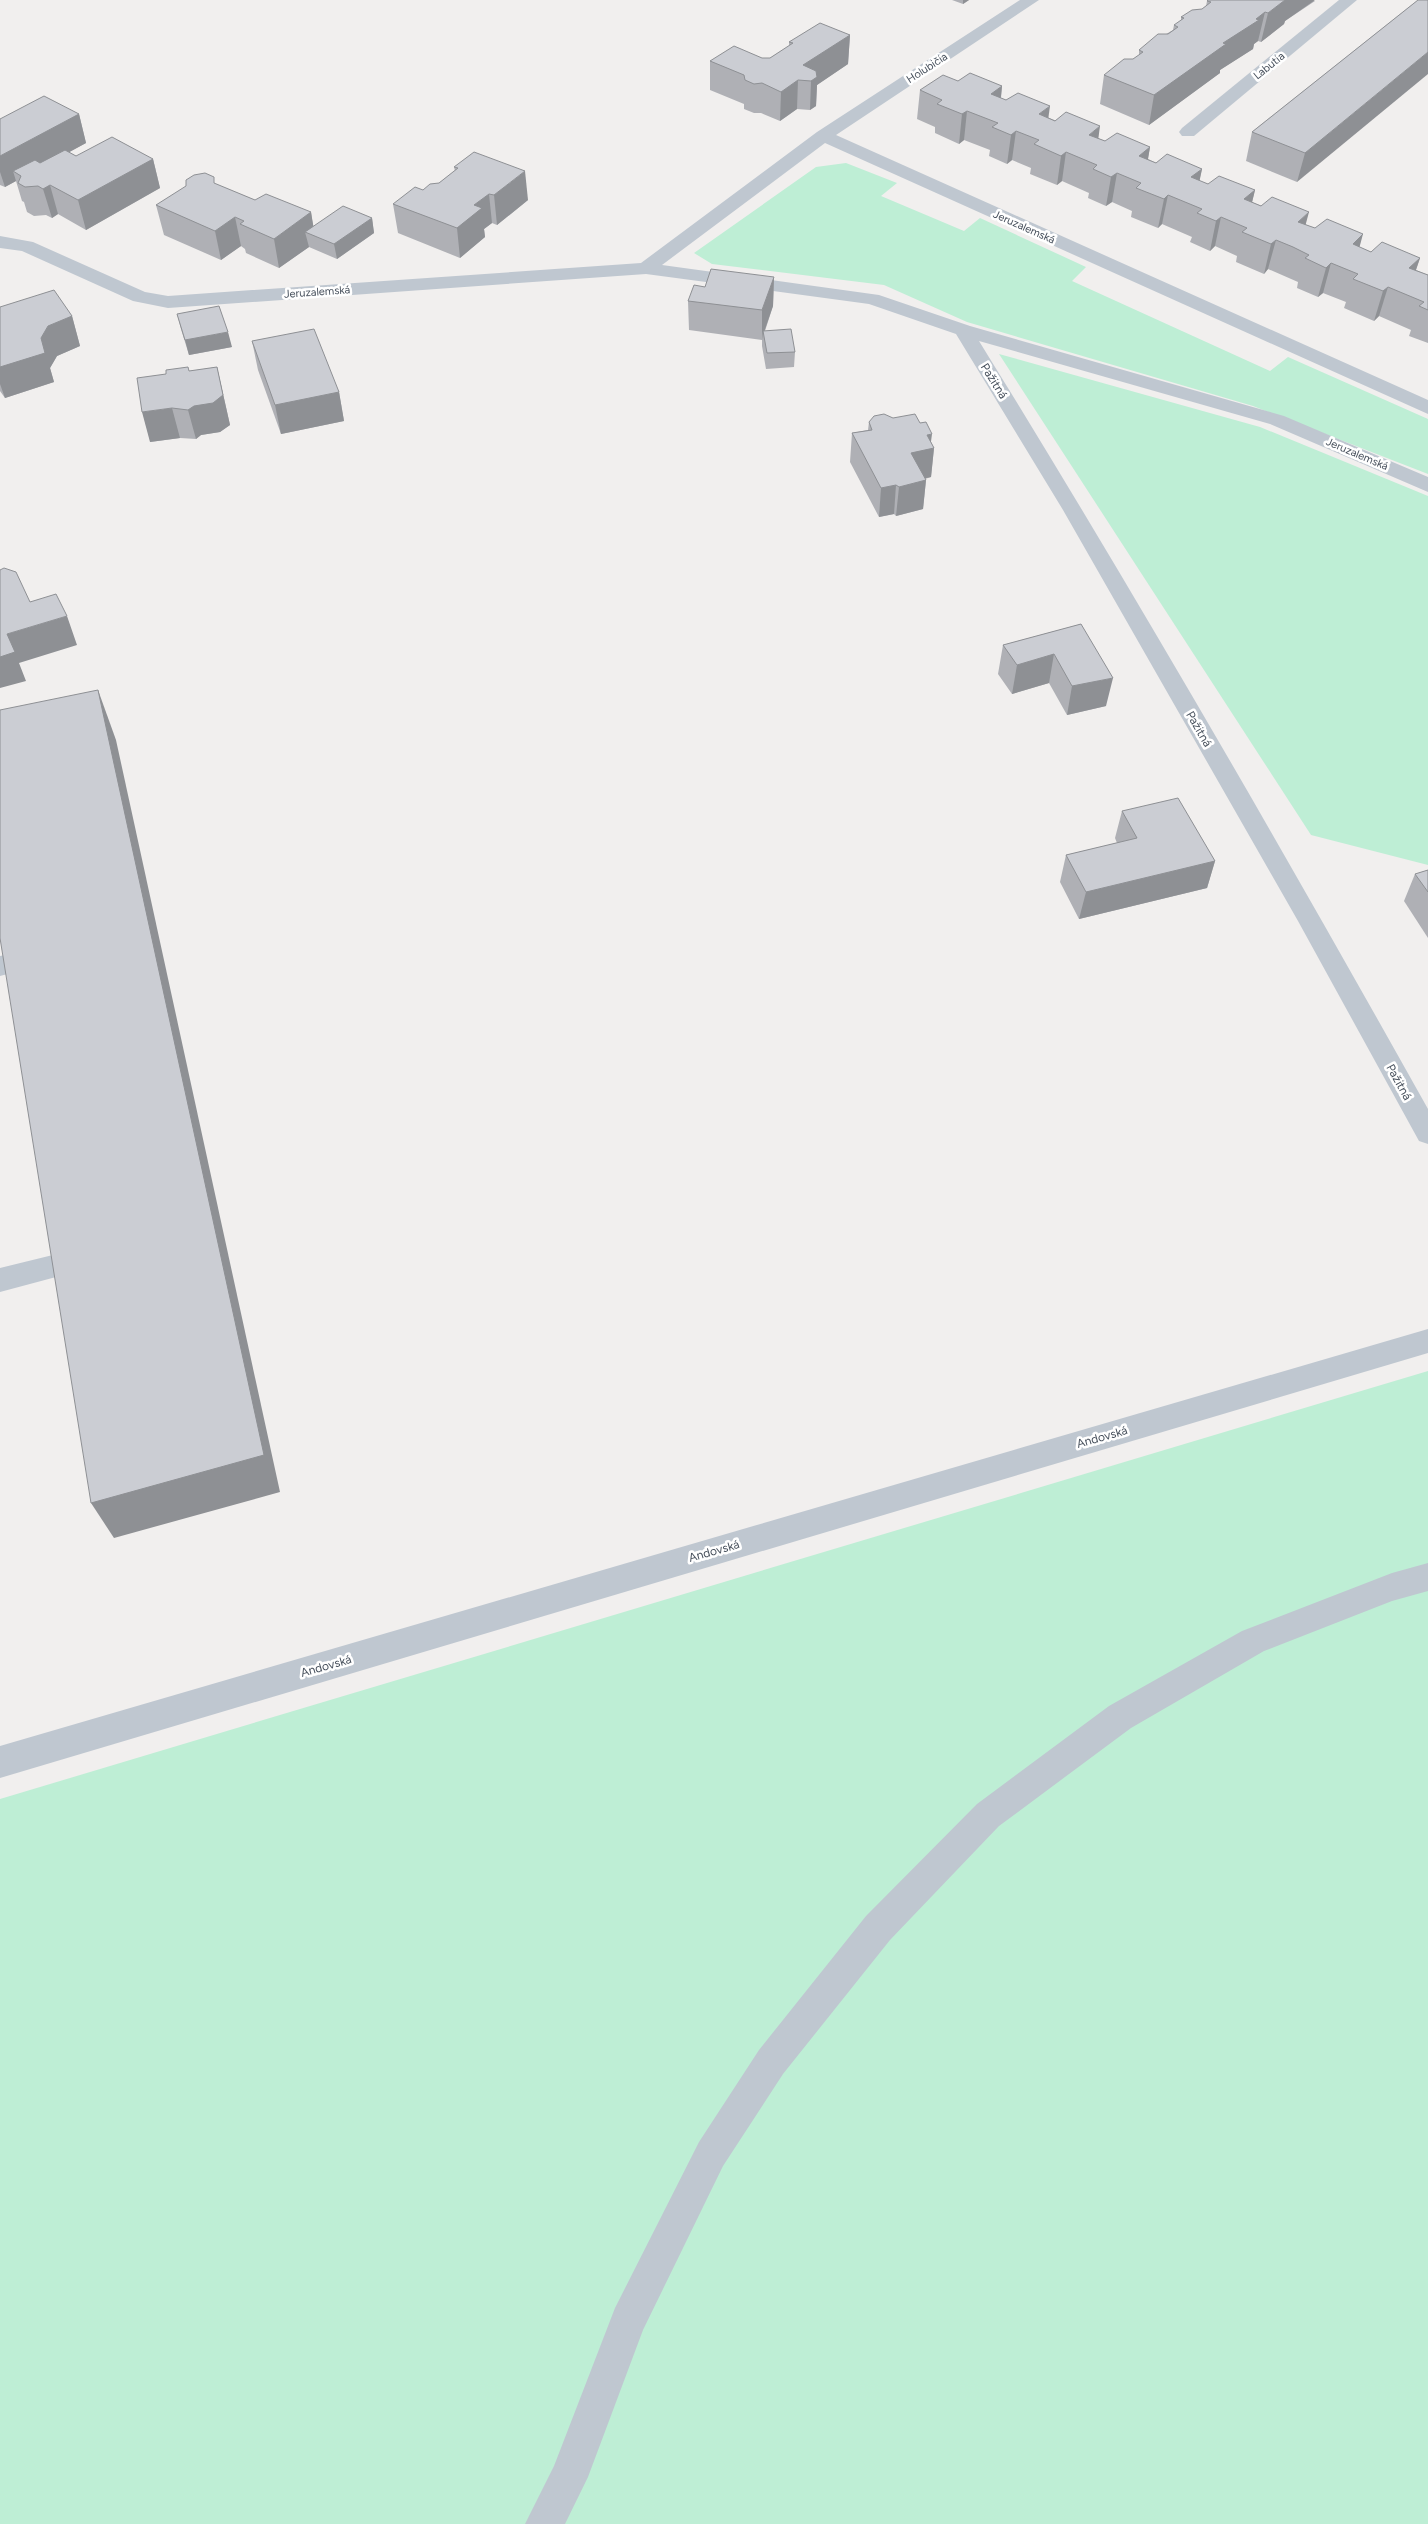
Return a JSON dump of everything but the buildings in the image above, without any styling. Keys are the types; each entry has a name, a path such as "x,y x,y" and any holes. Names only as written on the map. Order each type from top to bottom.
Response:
{"street":[{"name":"Holubičia","path":"823,136 1031,0"},
{"name":"Labutia","path":"1188,132 1349,0"},
{"path":"646,268 823,136"},
{"name":"Jeruzalemská","path":"823,136 1428,408"},
{"name":"Jeruzalemská","path":"0,242 26,246 140,297 168,302 646,268 872,299 963,330 1277,420 1428,485"},
{"name":"Pažitná","path":"963,330 1073,510 1307,915 1428,1133"},
{"path":"0,1280 61,1264"},
{"name":"Andovská","path":"0,1762 1428,1341"},
{"path":"544,2524 569,2477 628,2321 711,2154 770,2062 878,1928 988,1815 1120,1717 1253,1641 1392,1586 1428,1577"}],"green space":[{"path":"846,163 897,183 881,196 964,231 980,218 1086,267 1072,281 1270,371 1288,357 1428,419 1428,474 1253,406 967,322 884,285 712,264 694,253 816,167"},
{"path":"999,354 1260,427 1428,496 1428,865 1311,835"},
{"path":"1428,1371 1428,2524 0,2524 0,1799"}]}
